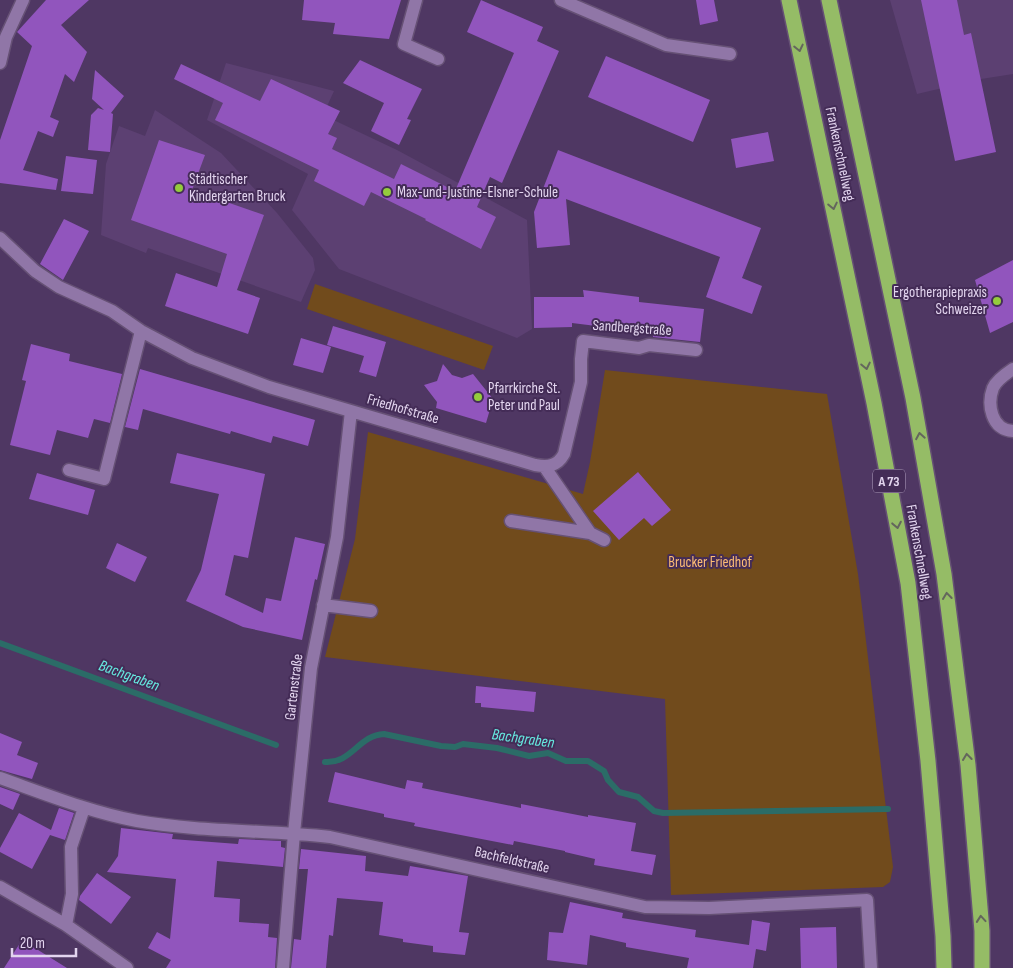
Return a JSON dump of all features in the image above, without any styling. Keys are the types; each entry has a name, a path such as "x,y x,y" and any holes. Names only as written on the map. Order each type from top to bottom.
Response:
{"highway":[{"name":"Frankenschnellweg","path":"789,0 874,403 908,583 928,761 944,968"},
{"name":"Frankenschnellweg","path":"829,0 913,398 944,574 968,765 982,931 982,968"}],"street":[{"path":"0,63 6,37 22,0"},
{"path":"416,0 404,44 438,59"},
{"path":"561,0 666,45 730,54"},
{"name":"Friedhofstraße","path":"0,238 35,271 59,287 112,311 141,331 192,358 269,387 535,465 544,466"},
{"path":"69,470 104,479 141,331"},
{"name":"Sandbergstraße","path":"544,466 554,465 560,461 564,454 581,382 580,359 583,341 639,348 649,345 696,350"},
{"path":"1013,369 994,386 991,402 992,417 999,425 1013,430"},
{"name":"Gartenstraße","path":"282,968 311,668 337,537 352,411"},
{"path":"544,466 590,533"},
{"path":"511,521 590,533 604,540"},
{"path":"323,605 371,611"},
{"name":"Bachfeldstraße","path":"0,778 84,808 138,821 192,828 294,833 330,837 645,908 709,908 867,900 871,968"},
{"path":"66,925 72,894 71,847 84,808"},
{"path":"0,887 66,925 127,968"}],"shaded area":[{"path":"890,0 1013,0 1013,74 981,79 917,94"},
{"name":"Max-und-Justine-Elsner-Schule","path":"226,63 334,91 323,115 397,150 527,220 532,329 517,338 339,269 292,210 308,174 207,120"},
{"name":"Städtischer Kindergarten Bruck","path":"155,110 221,153 277,213 313,258 315,270 301,302 148,248 146,253 101,235 106,164 119,126 145,136"}],"green space":[{"path":"315,284 493,346 484,370 307,309"},
{"name":"Brucker Friedhof","path":"605,370 827,394 858,574 893,867 890,882 883,887 671,895 665,699 325,657 355,539 368,432 583,494"}],"building":[{"path":"46,0 89,0 61,25 87,52 74,82 65,74 50,117 59,121 53,137 38,131 23,170 58,179 56,190 0,183 0,140 32,46 17,32"},
{"path":"304,0 401,0 389,39 333,34 335,23 302,20"},
{"path":"481,0 543,27 537,41 559,51 502,183 490,177 477,207 496,217 481,249 371,192 364,206 314,181 319,170 215,120 223,103 174,79 181,64 260,101 271,79 340,111 328,134 337,138 332,149 394,179 401,164 455,191 514,53 467,32"},
{"path":"696,0 714,0 718,21 700,25"},
{"path":"921,0 957,0 964,35 971,33 996,152 955,161"},
{"path":"606,56 710,100 693,142 588,97"},
{"path":"360,60 422,89 407,119 411,120 399,145 371,131 384,103 343,83"},
{"path":"95,70 124,96 111,113 113,114 110,152 88,150 91,115 98,108 104,110 92,99"},
{"path":"768,132 774,161 736,168 731,139"},
{"path":"159,140 205,155 192,190 264,215 237,290 260,298 248,334 165,306 176,273 217,287 227,254 131,220"},
{"path":"558,150 761,228 742,278 762,286 752,314 706,297 720,257 566,199 570,245 537,248 534,212"},
{"path":"66,156 97,160 93,194 61,191"},
{"path":"64,219 89,231 63,280 40,264"},
{"name":"Ergotherapiepraxis Schweizer","path":"1013,260 1013,322 990,333 975,280"},
{"path":"583,290 639,297 639,302 704,309 700,342 653,337 653,333 572,323 572,327 534,328 534,297 584,297"},
{"path":"333,326 386,342 376,377 359,372 364,356 327,345"},
{"path":"301,338 331,347 323,373 293,365"},
{"path":"31,344 70,354 69,361 122,374 110,423 94,419 88,438 57,430 50,455 10,445 26,381 22,380"},
{"name":"Pfarrkirche St. Peter und Paul","path":"443,364 452,375 462,378 473,374 493,399 486,423 436,408 437,402 424,385 437,381"},
{"path":"140,369 315,420 308,446 273,436 271,443 231,431 230,434 143,409 138,430 125,427"},
{"path":"177,453 265,474 248,558 234,555 225,595 263,613 266,598 281,601 295,537 325,544 317,580 315,579 302,640 243,627 186,601 201,570 219,494 170,483"},
{"path":"638,472 671,510 652,526 644,518 619,540 593,511"},
{"path":"37,473 95,490 88,515 29,499"},
{"path":"117,543 147,557 135,582 106,568"},
{"path":"476,686 536,692 534,712 481,707 481,703 475,703"},
{"path":"0,733 22,742 17,755 38,763 32,779 0,770"},
{"path":"335,772 405,789 407,780 423,783 422,788 521,808 521,804 588,817 588,815 636,823 631,851 656,855 652,875 594,865 595,859 565,851 514,841 513,845 414,826 415,823 384,817 384,814 328,802"},
{"path":"0,787 20,794 13,810 0,804"},
{"path":"59,808 74,813 65,840 50,835 32,869 0,852 0,848 19,813 51,830"},
{"path":"121,828 173,834 172,839 238,844 239,839 281,841 281,847 285,848 283,867 217,861 214,897 240,899 239,922 269,924 268,937 277,938 275,968 166,968 171,960 148,948 157,932 170,939 176,879 107,872 118,856"},
{"path":"301,849 366,856 365,871 408,876 410,866 468,876 459,932 469,933 465,955 433,952 433,946 403,942 403,939 379,935 383,902 337,898 333,936 329,935 326,968 291,968 294,939 301,940 308,869 299,869"},
{"path":"97,873 131,897 111,924 79,900"},
{"path":"570,902 623,913 622,918 696,930 695,937 749,945 752,920 770,923 766,951 756,949 753,968 687,968 689,958 626,947 626,943 590,935 587,965 547,960 549,932 563,933"},
{"path":"836,927 837,968 801,968 800,928"},
{"path":"22,940 67,968 4,968"}],"waterway":[{"name":"Bachgraben","path":"0,643 276,745"},
{"name":"Bachgraben","path":"325,762 342,759 368,739 384,734 441,746 455,747 463,744 497,748 529,756 548,753 566,761 588,761 604,771 608,780 619,792 638,797 654,811 663,813 888,809"}],"place":[{"name":"Städtischer Kindergarten Bruck","path":"179,188"},
{"name":"Max-und-Justine-Elsner-Schule","path":"387,192"},
{"name":"Ergotherapiepraxis Schweizer","path":"997,301"},
{"name":"Pfarrkirche St. Peter und Paul","path":"478,397"}]}
